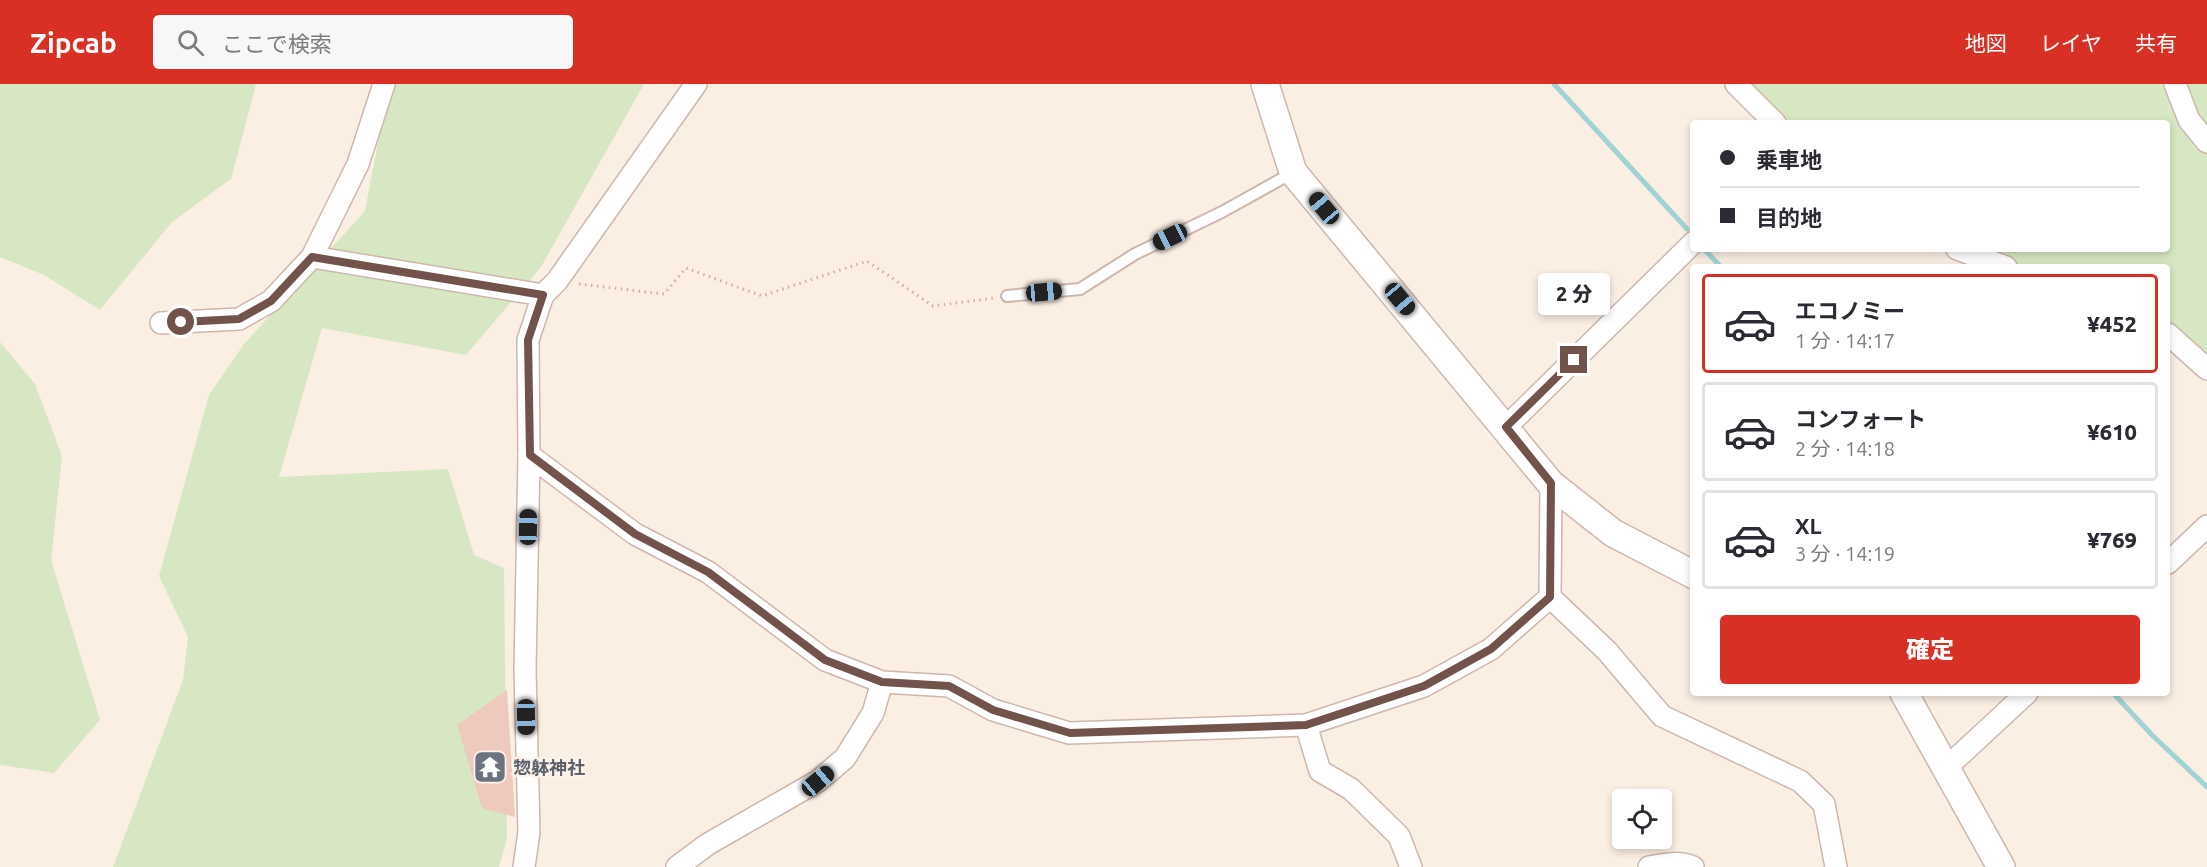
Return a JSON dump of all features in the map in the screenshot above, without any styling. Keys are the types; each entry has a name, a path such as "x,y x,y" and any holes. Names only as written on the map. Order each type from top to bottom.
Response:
{"street":[{"path":"161,323 239,319 271,301 312,257 358,164 384,84"},
{"path":"524,867 528,832 525,670 530,455 528,340 550,288 696,84"},
{"path":"1265,84 1293,171 1551,483 1613,533 1690,573"},
{"path":"1736,84 1772,120"},
{"path":"2161,84 2207,142"},
{"path":"2175,84 2189,120"},
{"path":"1506,427 1690,246"},
{"path":"1965,252 1998,264"},
{"path":"312,257 550,288"},
{"path":"2170,336 2207,369"},
{"path":"530,455 635,534 708,572 825,660 882,682 949,686 993,710 1070,733 1306,725 1424,686 1491,649 1550,597"},
{"path":"1551,483 1550,597 1607,651 1662,716 1800,781 1824,804 1836,867"},
{"path":"2170,561 2207,526"},
{"path":"678,867 708,844 818,781 845,758 873,713 882,682"},
{"path":"1906,696 2001,867"},
{"path":"1946,768 2024,696"},
{"path":"1306,725 1320,771 1351,789 1400,836 1412,867"},
{"path":"1649,867 1663,864 1686,864 1693,867"}],"lane":[{"path":"1007,296 1080,289 1136,254 1222,212 1293,171"}],"path":[{"path":"550,288 664,294 686,268 762,296 867,261 933,306 1007,296"}],"green space":[{"path":"0,84 256,84 231,179 172,222 100,310 44,275 0,257"},
{"path":"389,84 644,84 541,267 466,355 322,328 279,477 448,469 474,555 504,568 507,839 499,867 113,867 183,680 188,637 159,576 209,395 244,344 365,211"},
{"path":"1736,84 2207,84 2207,369 2170,336 2170,264 1998,264 1965,252 2170,252 2170,120 1772,120"},
{"path":"0,342 35,384 62,456 51,560 100,720 54,773 0,765"}],"building":[{"name":"惣躰神社","path":"507,690 515,817 482,808 457,725"}],"waterway":[{"path":"1554,84 1687,229"},
{"path":"1707,252 1718,264"},
{"path":"2116,696 2152,735 2207,787"}],"place":[{"name":"惣躰神社","path":"490,767"}],"route":[{"path":"181,322 239,319 271,301 312,257 543,295 528,340 530,455 635,534 708,572 825,660 882,682 949,686 993,710 1070,733 1306,725 1424,686 1491,649 1550,597 1551,483 1506,427 1574,360"}]}
